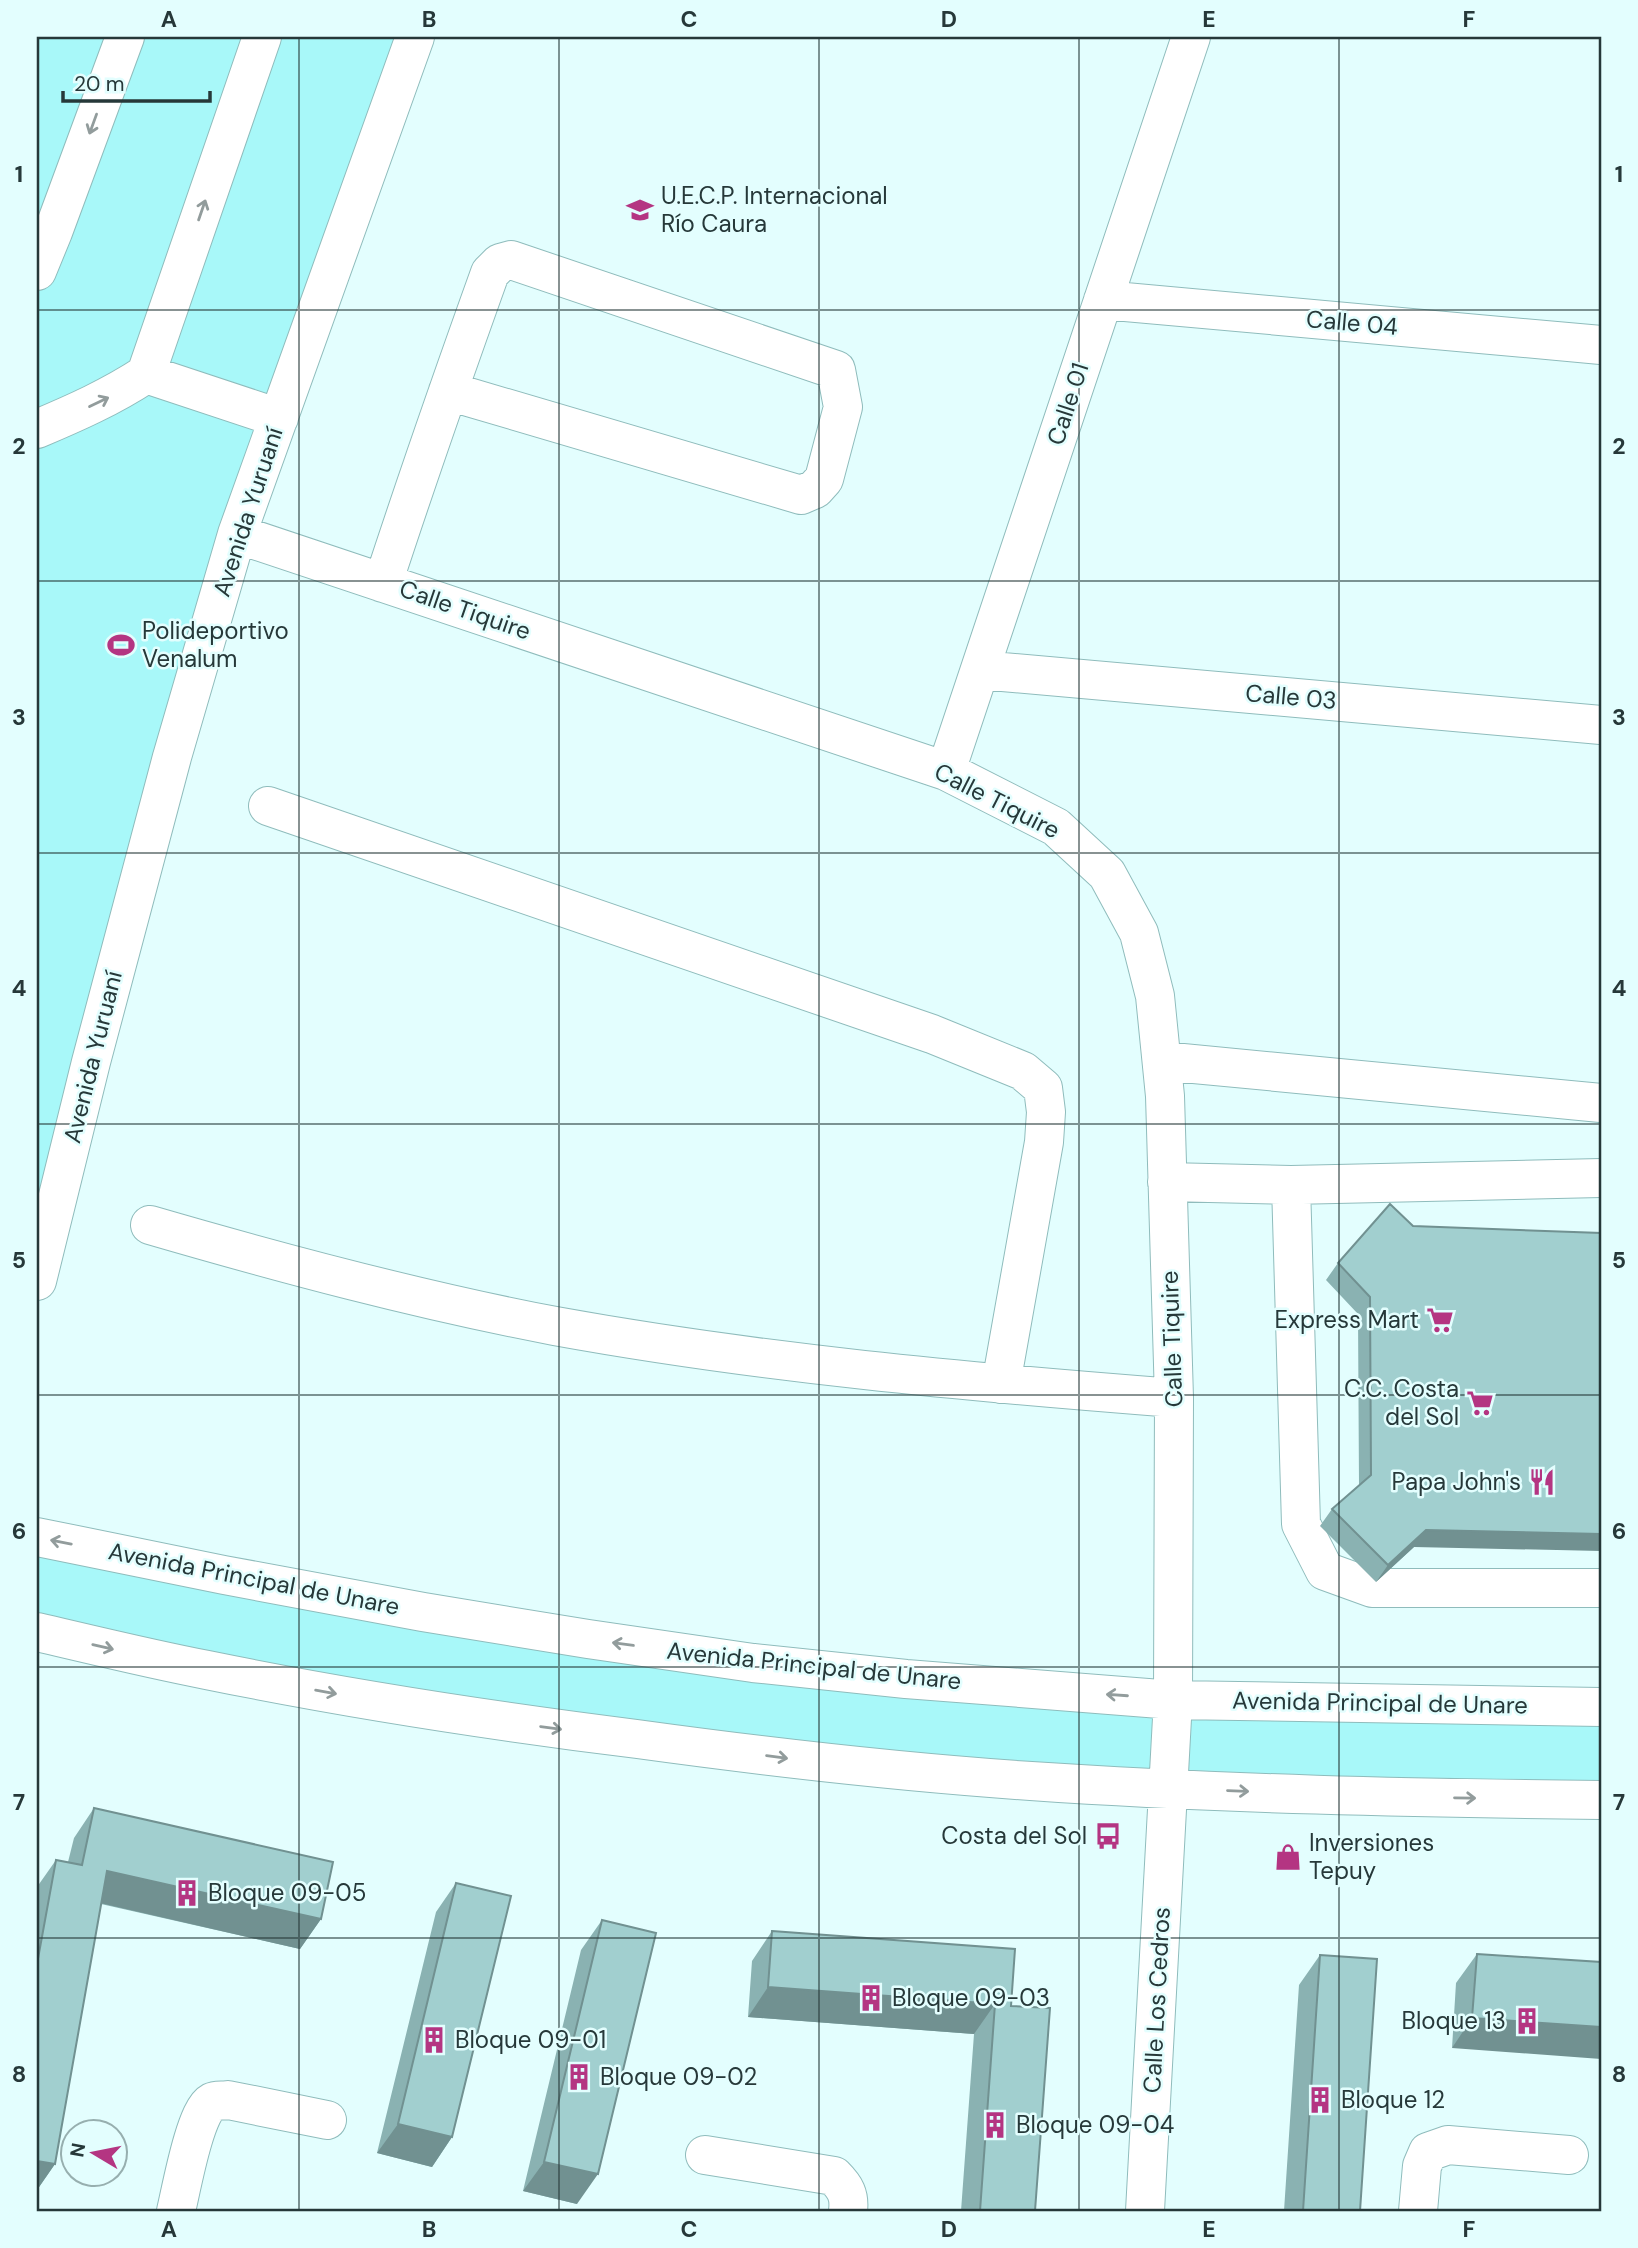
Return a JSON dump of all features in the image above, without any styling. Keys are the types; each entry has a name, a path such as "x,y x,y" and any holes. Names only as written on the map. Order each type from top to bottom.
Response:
{"street":[{"path":"37,271 124,37"},
{"path":"37,429 110,396 146,374 262,37"},
{"name":"Avenida Yuruaní","path":"37,1281 91,1062 172,757 237,534 415,37"},
{"name":"Calle 01","path":"946,771 1191,37"},
{"path":"383,583 448,391 490,273 500,263 510,260 836,370 843,407 824,479 816,489 801,495 448,391"},
{"name":"Calle 04","path":"1103,300 1601,345"},
{"path":"146,374 279,418"},
{"name":"Calle Tiquire","path":"237,534 946,771 1056,827 1107,874 1139,933 1155,996 1162,1062 1174,1398 1173,1700 1169,1788"},
{"name":"Calle 03","path":"980,670 1601,725"},
{"path":"268,806 932,1034 1023,1071 1043,1088 1045,1132 1001,1384"},
{"path":"1162,1062 1601,1103"},
{"path":"1167,1182 1291,1185 1601,1178"},
{"path":"1291,1185 1301,1524 1325,1571 1373,1588 1601,1588"},
{"path":"150,1226 305,1270 556,1326 745,1355 953,1380 1174,1398"},
{"name":"Avenida Principal de Unare","path":"37,1537 424,1612 753,1663 906,1679 1173,1700 1601,1707"},
{"path":"37,1632 206,1670 354,1697 556,1729 852,1765 1028,1781 1169,1788 1309,1794 1601,1800"},
{"name":"Calle Los Cedros","path":"1145,2211 1169,1788"},
{"path":"176,2211 196,2130 204,2110 212,2102 228,2100 327,2120"},
{"path":"1418,2211 1422,2166 1428,2152 1448,2146 1569,2155"},
{"path":"705,2155 834,2176 845,2187 849,2201 848,2211"}],"shaded area":[{"name":"Polideportivo Venalum","path":"37,37 415,37 270,442 37,1281"},
{"path":"37,1537 753,1663 1601,1707 1601,1800 1028,1781 37,1632"}],"building":[{"name":"C.C. Costa del Sol","path":"1390,1204 1413,1226 1601,1233 1601,1534 1426,1530 1388,1565 1332,1509 1371,1475 1370,1297 1338,1263"},
{"path":"94,1808 333,1862 321,1919 107,1871 63,2118 60,2118 55,2164 37,2161 37,1964 56,1860 82,1865"},
{"name":"Bloque 09-01","path":"456,1883 511,1896 452,2137 398,2124"},
{"name":"Bloque 09-02","path":"602,1920 656,1933 598,2174 544,2162"},
{"path":"772,1931 1015,1949 1011,2006 1050,2008 1035,2211 980,2211 995,2004 768,1987"},
{"path":"1477,1954 1601,1962 1601,2027 1472,2018"},
{"path":"1320,1955 1377,1959 1360,2211 1303,2211"}],"place":[{"name":"U.E.C.P. Internacional Río Caura","path":"640,210"},
{"name":"Polideportivo Venalum","path":"121,645"},
{"name":"Express Mart","path":"1440,1320"},
{"name":"C.C. Costa del Sol","path":"1480,1403"},
{"name":"Papa John's","path":"1542,1482"},
{"name":"Costa del Sol","path":"1108,1836"},
{"name":"Inversiones Tepuy","path":"1288,1857"},
{"name":"Bloque 09-05","path":"187,1893"},
{"name":"Bloque 09-03","path":"871,1998"},
{"name":"Bloque 13","path":"1527,2021"},
{"name":"Bloque 09-01","path":"434,2040"},
{"name":"Bloque 09-02","path":"579,2077"},
{"name":"Bloque 12","path":"1320,2100"},
{"name":"Bloque 09-04","path":"995,2125"}]}
